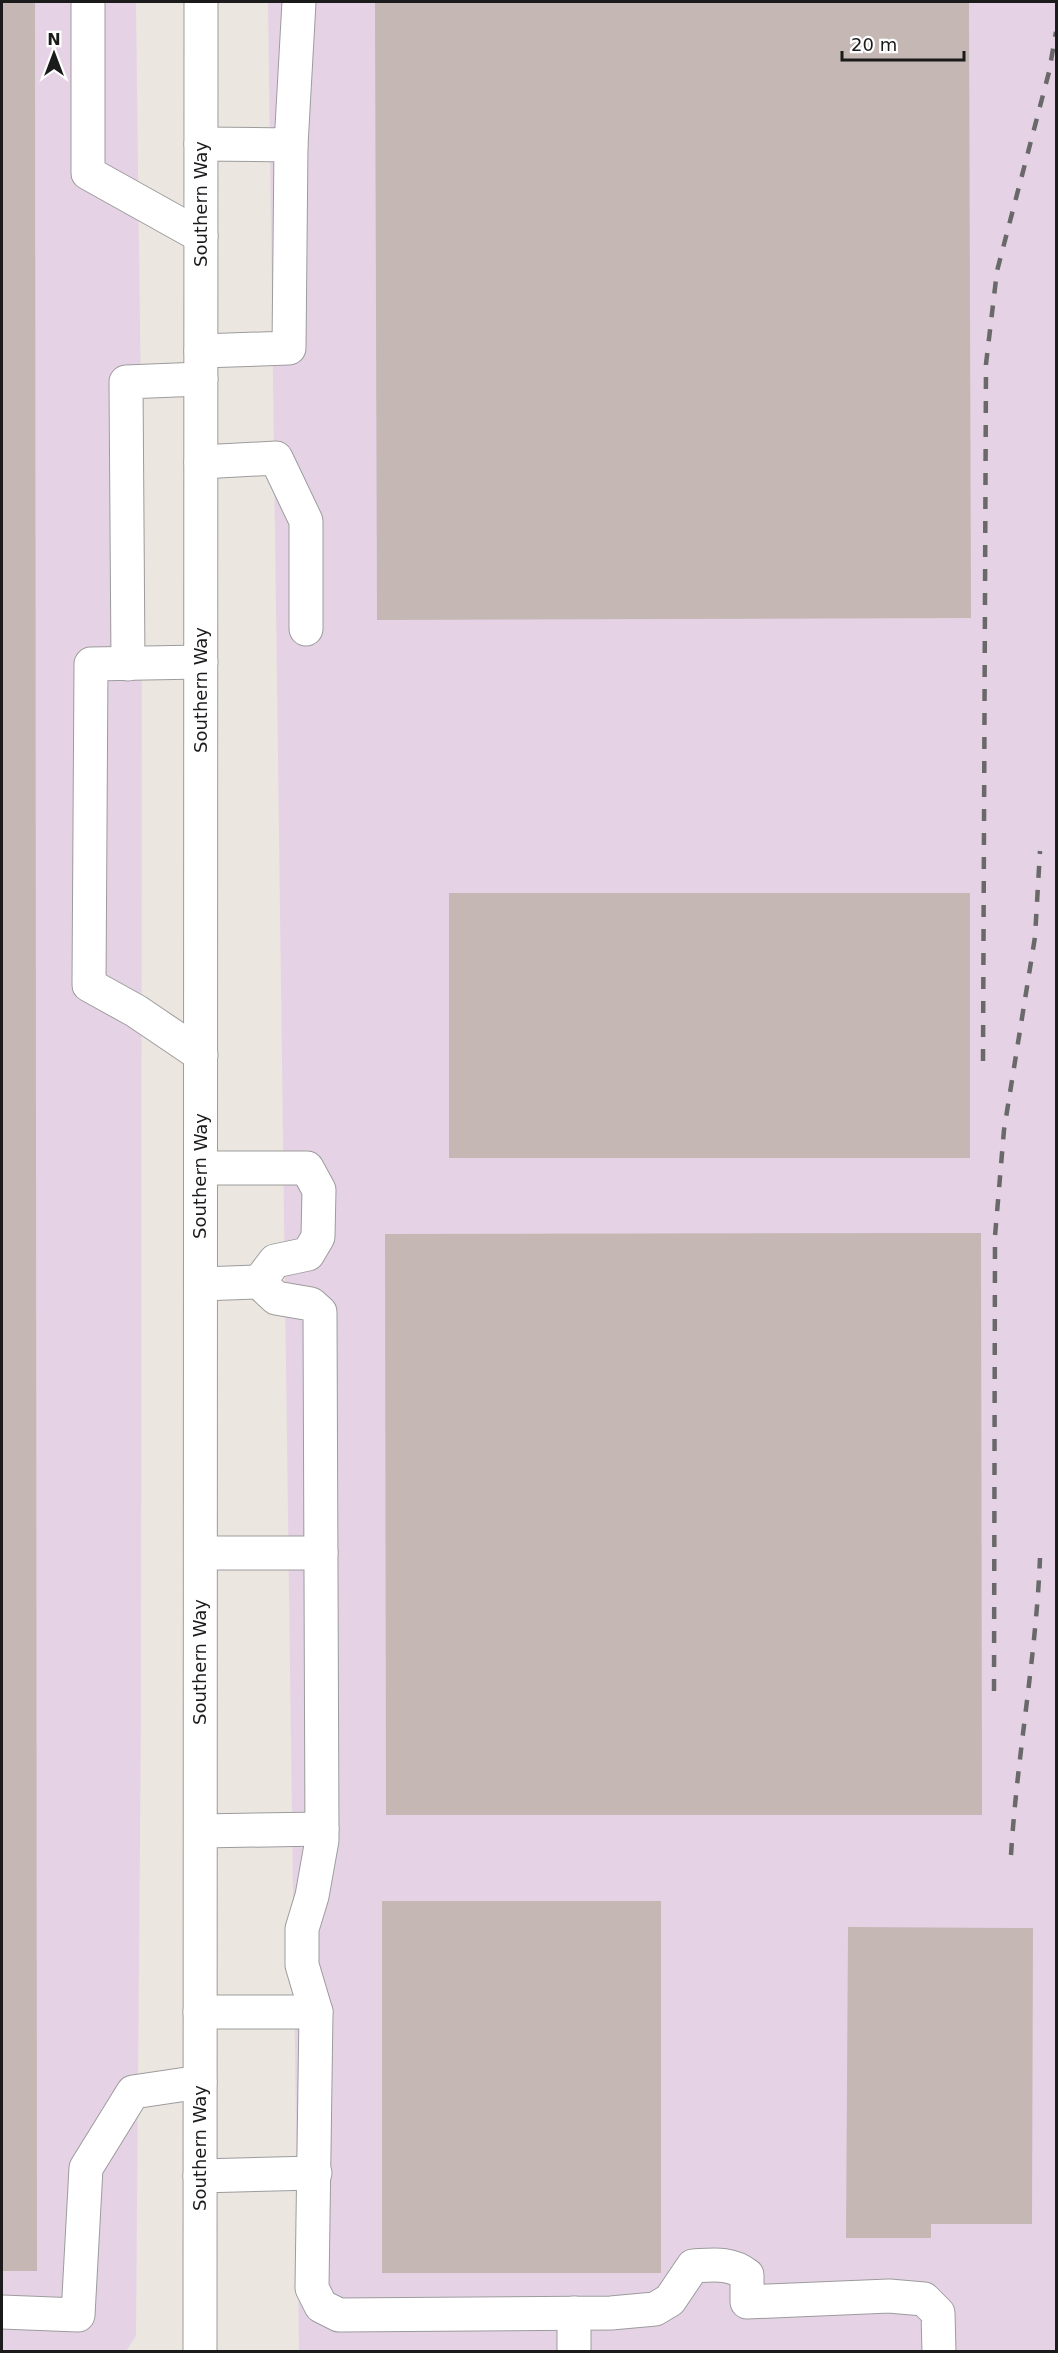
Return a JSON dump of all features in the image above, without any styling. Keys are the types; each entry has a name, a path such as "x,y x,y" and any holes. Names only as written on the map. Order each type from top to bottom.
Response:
{"street":[{"path":"88,2 88,173 201,236"},
{"name":"Southern Way","path":"200,2352 201,2"},
{"path":"128,664 126,382 289,348 291,145 299,2"},
{"path":"201,144 291,145"},
{"path":"201,462 276,458 306,521 306,629"},
{"path":"201,662 91,664 89,985 136,1011 201,1054"},
{"path":"201,1168 307,1168 319,1190 318,1238 308,1254 275,1261 259,1282"},
{"path":"201,1284 259,1282 276,1298 311,1304 320,1312 322,1840 312,1896 302,1929 302,1965 316,2012 312,2288 321,2306 339,2315 574,2313 655,2308 670,2300 693,2266 719,2265 737,2267 747,2275 747,2302 890,2296 924,2299 938,2313 939,2352"},
{"path":"201,1553 321,1553"},
{"path":"201,1831 322,1829"},
{"path":"200,2012 316,2012"},
{"path":"2,2312 78,2315 86,2168 133,2092 200,2082"},
{"path":"200,2176 315,2173"},
{"path":"574,2313 574,2352"}],"shaded area":[{"path":"2,2 136,2 142,490 141,1711 136,2336 126,2351 2,2352"},
{"path":"268,2 1056,2 1056,2351 299,2351"}],"building":[{"path":"2,2 35,2 37,2271 2,2271"},
{"path":"375,2 969,2 971,618 377,620"},
{"path":"449,893 970,893 970,1158 449,1158"},
{"path":"981,1233 982,1815 386,1815 385,1234"},
{"path":"382,1901 661,1901 661,2273 382,2273"},
{"path":"848,1927 1033,1928 1032,2224 931,2224 931,2238 846,2238"}],"railway":[{"path":"983,1061 986,364 997,271 1049,72 1056,32"},
{"path":"994,1691 995,1236 1004,1130 1035,937 1040,851"},
{"path":"1011,1855 1035,1633 1040,1558"}]}
